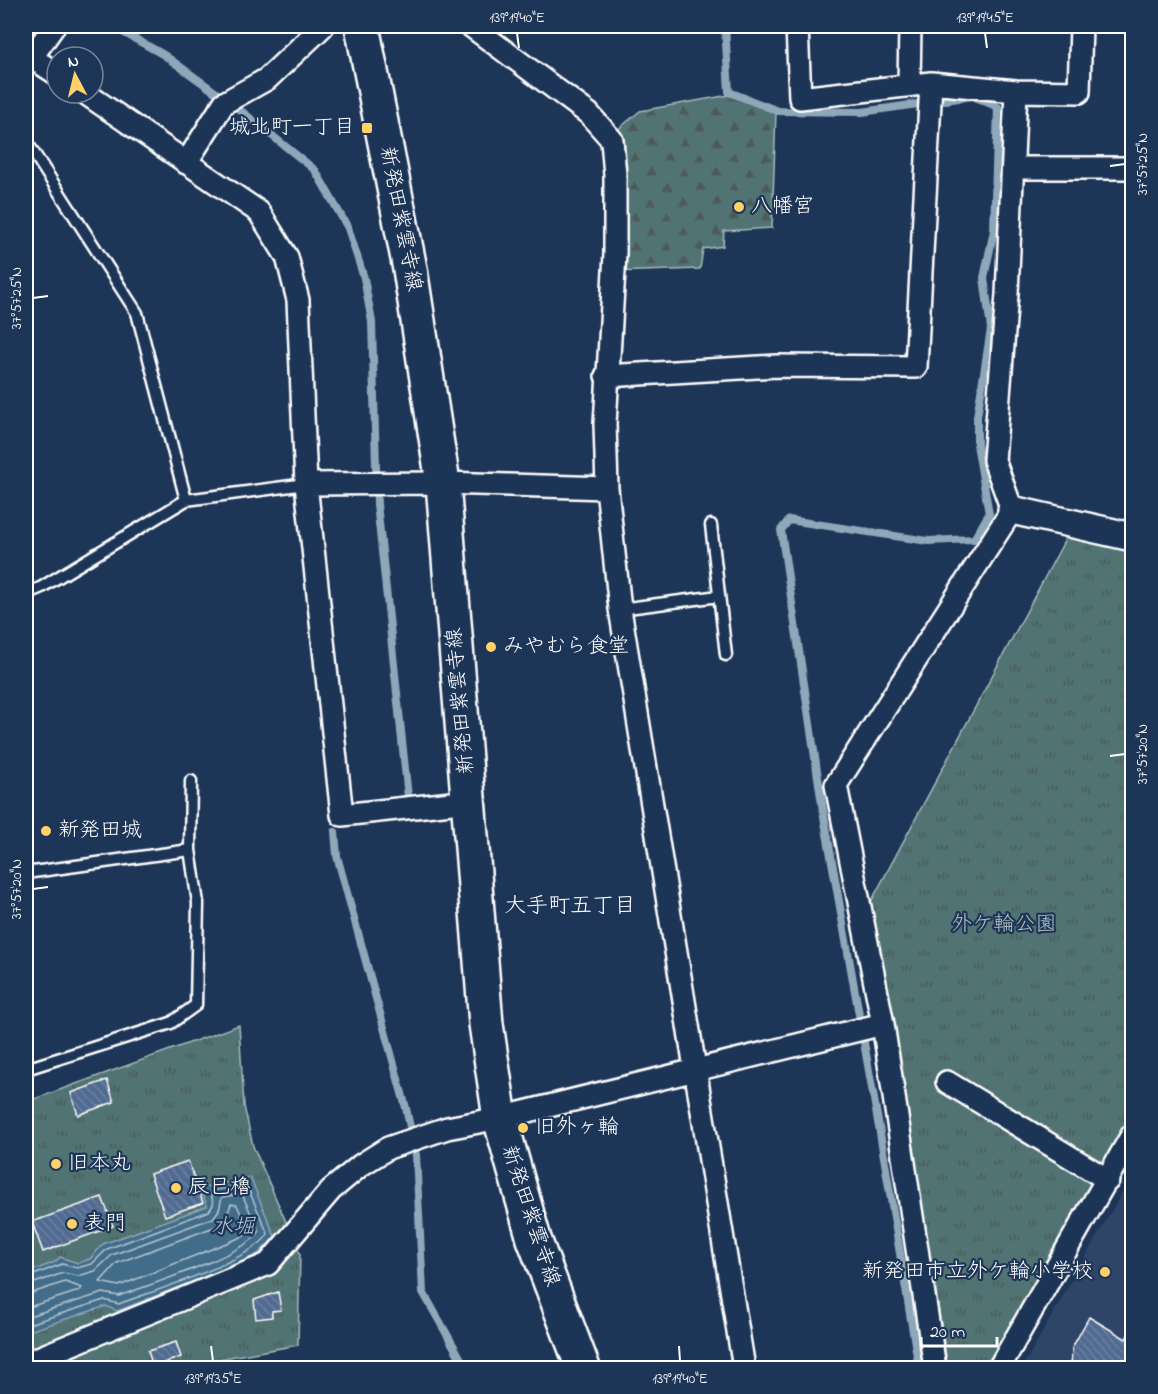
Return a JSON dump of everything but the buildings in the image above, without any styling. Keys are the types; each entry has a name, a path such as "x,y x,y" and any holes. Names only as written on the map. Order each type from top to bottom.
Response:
{"main road":[{"name":"新発田紫雲寺線","path":"362,26 410,269 444,483 486,1024 500,1118 534,1239 583,1368"}],"street":[{"path":"45,66 29,56 54,26"},
{"path":"186,163 224,103 267,79 323,26"},
{"path":"471,26 589,114 612,140 615,175 615,254 606,376 607,488 620,609 744,1368"},
{"path":"797,26 800,98 931,82 1016,91 1080,92 1081,26"},
{"path":"909,85 910,26"},
{"path":"606,376 777,366 916,367 931,82"},
{"path":"1012,510 994,460 1016,91"},
{"path":"102,105 259,212 286,257 298,300 306,484 342,815 470,801"},
{"path":"1013,168 1132,168"},
{"path":"306,484 444,483 607,488"},
{"path":"1012,510 1132,537"},
{"path":"935,1368 883,1024 836,785 1012,510"},
{"path":"26,1363 268,1264 331,1190 361,1165 388,1148 447,1128 500,1118 883,1024"},
{"path":"947,1082 1108,1180"},
{"path":"999,1368 1132,1135"}],"lane":[{"path":"26,141 137,313 186,500"},
{"path":"26,594 42,587 186,500 306,484"},
{"path":"711,525 726,655"},
{"path":"620,609 719,596"},
{"path":"26,1069 171,1023 196,1005 198,903 190,850 191,781"},
{"path":"26,873 190,850"}],"shaded area":[{"name":"新発田市立外ケ輪小学校","path":"1132,1175 1132,1368 1022,1368"}],"green space":[{"path":"729,95 776,112 772,228 724,231 723,246 703,249 700,269 613,272 616,131 640,111"},
{"name":"外ケ輪公園","path":"1068,534 1132,549 1132,1115 985,1368 948,1368 871,902"},
{"path":"239,1025 244,1106 253,1146 300,1254 298,1345 177,1368 26,1368 26,1102"}],"water":[{"name":"水堀","path":"250,1177 275,1237 257,1255 117,1311 106,1306 26,1332 26,1273 55,1262 60,1257 78,1263 90,1259 103,1244 207,1206 201,1188"}],"waterway":[{"path":"112,26 164,55 240,110 315,170 348,228 364,278 372,322 377,504 408,797"},
{"path":"725,26 729,92 778,111 862,112 973,96 998,107 994,230 984,278 991,329 977,417 977,444 989,514 974,539 928,541 789,520 781,530 823,811 919,1368"},
{"path":"335,832 337,856 406,1108 416,1155 423,1292 466,1368"}],"place":[{"name":"城北町一丁目","path":"367,128"},
{"name":"八幡宮","path":"739,207"},
{"name":"みやむら食堂","path":"491,647"},
{"name":"新発田城","path":"46,831"},
{"name":"旧外ヶ輪","path":"523,1128"},
{"name":"旧本丸","path":"56,1164"},
{"name":"辰巳櫓","path":"176,1188"},
{"name":"表門","path":"72,1224"},
{"name":"新発田市立外ケ輪小学校","path":"1105,1272"}],"district":[{"name":"大手町五丁目","path":"570,907"}]}
